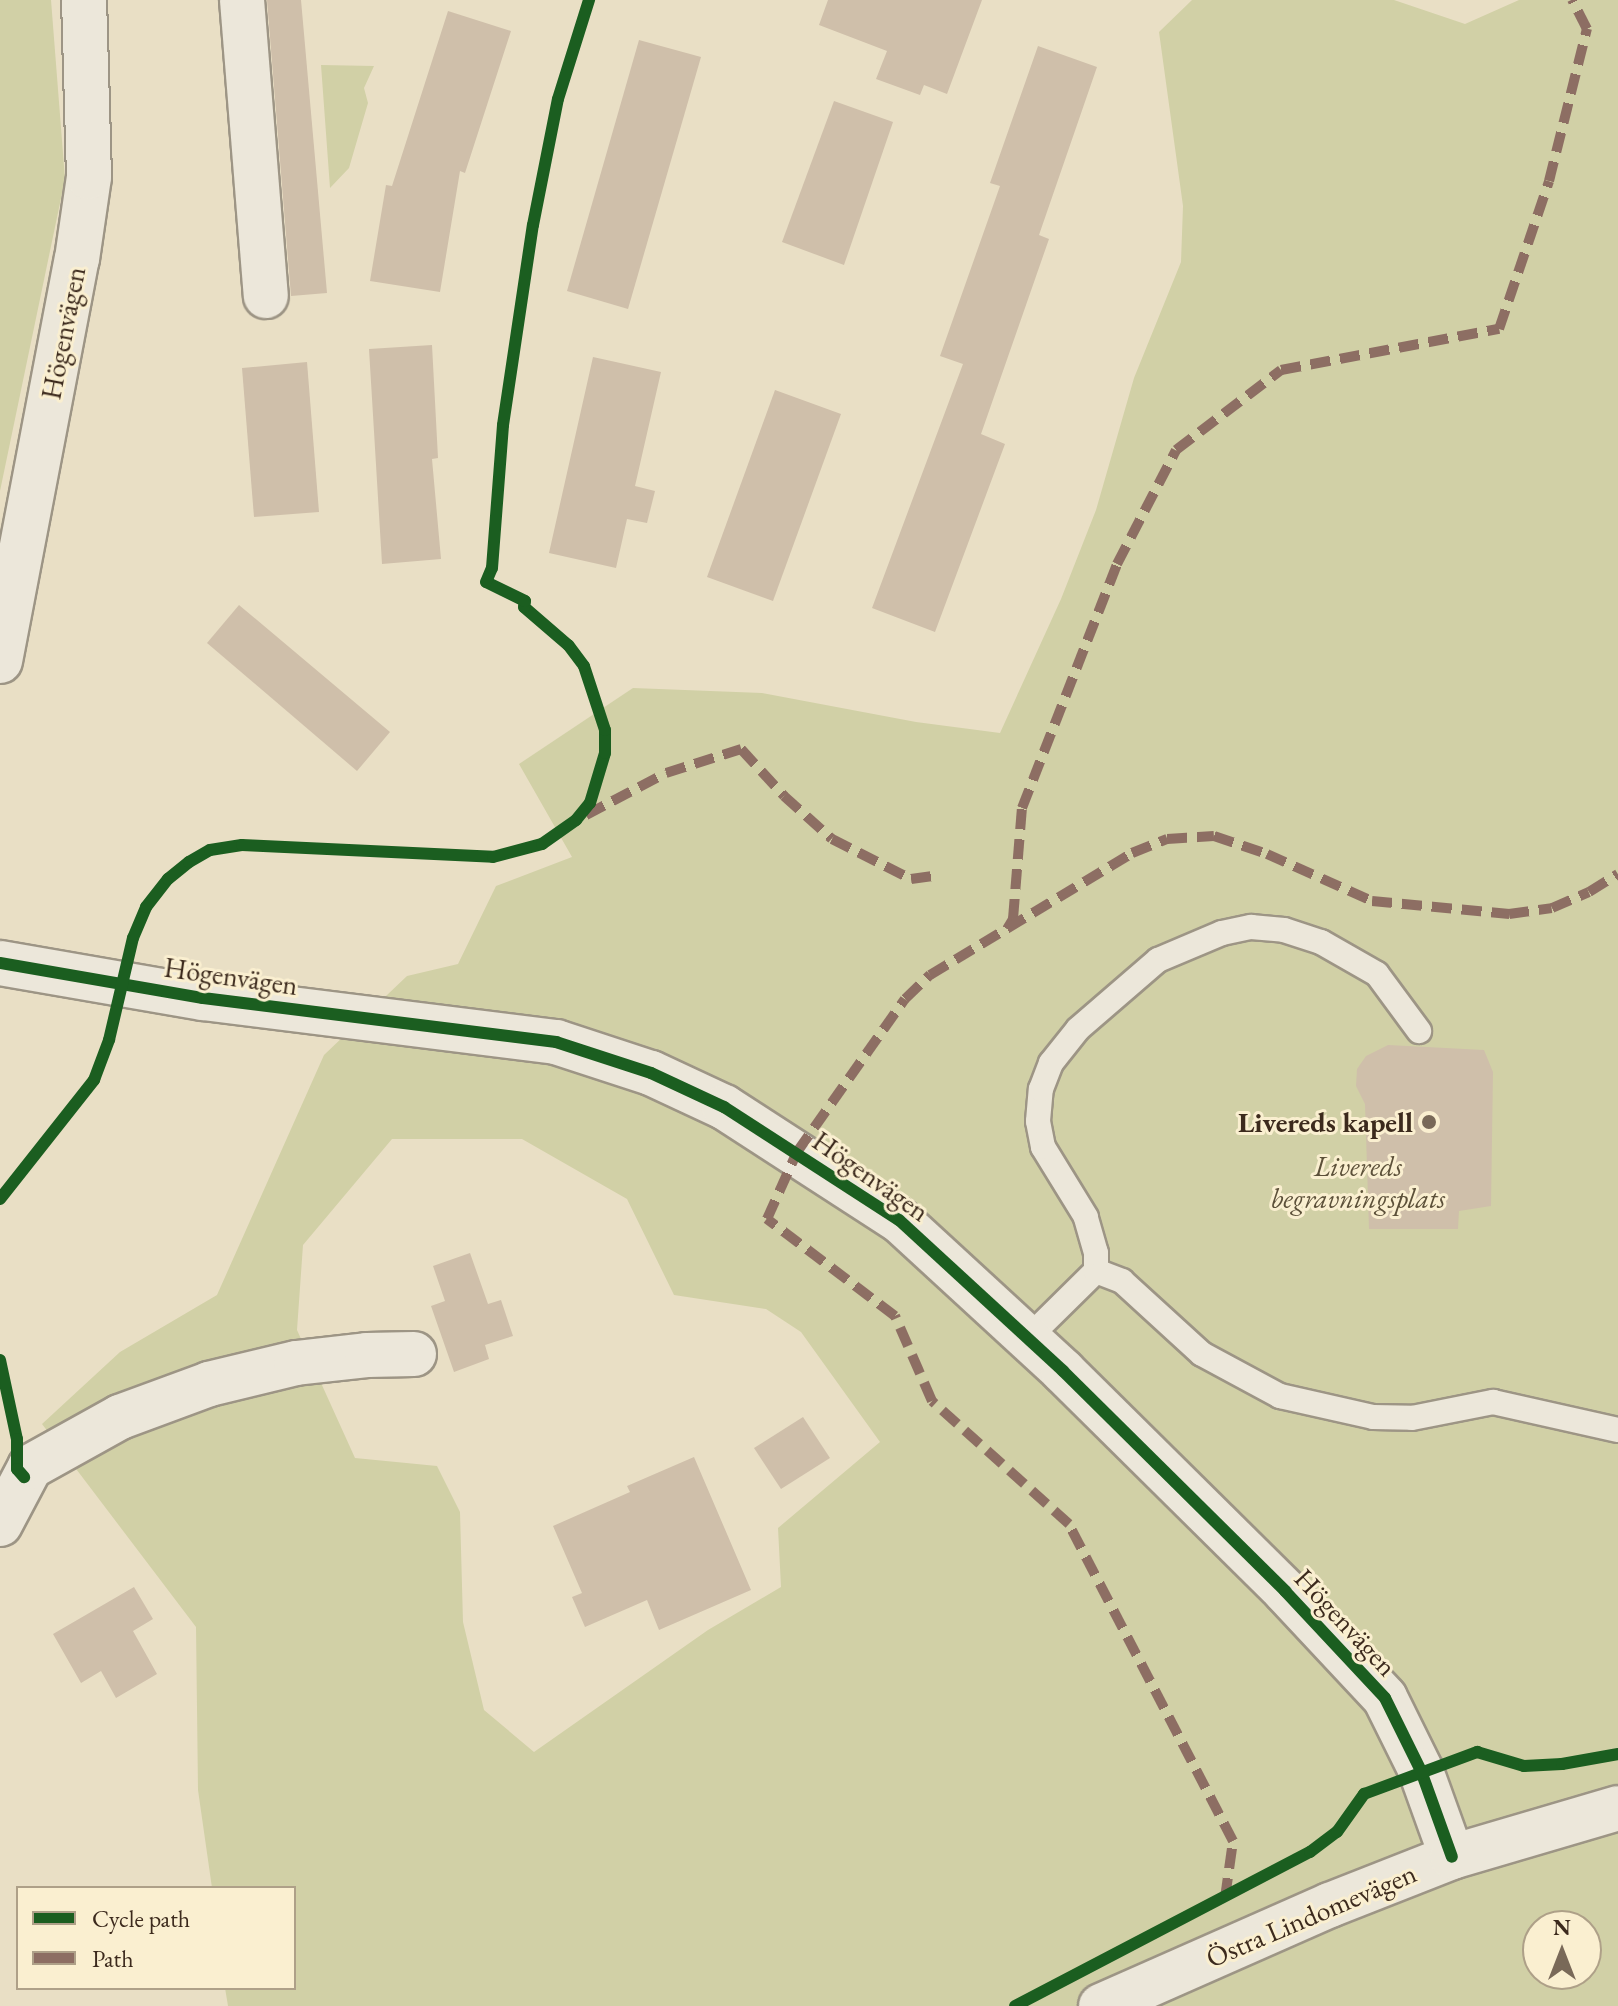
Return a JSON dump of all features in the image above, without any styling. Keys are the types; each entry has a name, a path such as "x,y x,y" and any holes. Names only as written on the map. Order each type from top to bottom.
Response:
{"street":[{"name":"Högenvägen","path":"0,661 77,259 89,177 84,0"},
{"path":"242,0 266,296"},
{"name":"Högenvägen","path":"0,963 203,998 556,1042 651,1073 724,1107 899,1220 1027,1339 1285,1591 1385,1698 1421,1771 1452,1857"},
{"path":"0,1524 30,1467 120,1417 209,1384 296,1363 367,1355 414,1354"},
{"name":"Östra Lindomevägen","path":"1101,2006 1316,1911 1452,1857 1618,1808"}],"lane":[{"path":"1027,1339 1096,1271 1096,1253 1086,1217 1043,1147 1038,1121 1041,1089 1051,1063 1078,1029 1158,960 1222,933 1251,927 1284,930 1321,942 1377,974 1419,1031"},
{"path":"1096,1271 1122,1281 1202,1354 1280,1396 1358,1414 1412,1418 1493,1402 1618,1430"}],"green space":[{"path":"0,0 51,0 65,179 0,491"},
{"name":"Livereds begravningsplats","path":"1192,0 1394,0 1465,24 1519,0 1618,0 1618,2006 228,2006 225,1990 296,1990 296,1886 212,1886 198,1790 196,1627 42,1424 120,1352 217,1295 324,1055 407,976 458,964 496,886 572,857 519,764 633,688 762,693 916,722 1000,733 1061,599 1096,510 1134,378 1181,262 1183,206 1159,32","holes":["392,1139 522,1139 627,1199 674,1295 766,1309 801,1332 880,1442 778,1528 781,1587 708,1630 534,1752 484,1710 463,1622 460,1512 437,1466 355,1458 297,1330 303,1245"]},
{"path":"321,65 374,66 364,88 368,103 349,168 330,188"}],"building":[{"path":"267,0 301,0 327,293 291,296"},
{"path":"828,0 982,0 947,94 924,85 920,95 876,79 887,51 819,25"},
{"path":"448,11 511,31 465,173 460,171 440,292 370,281 386,185 392,186"},
{"path":"639,40 701,57 628,309 567,291"},
{"path":"1038,46 1097,67 1039,235 1049,239 981,434 1005,444 935,632 872,608 963,364 940,356 1000,186 990,183"},
{"path":"834,101 893,122 844,265 782,242"},
{"path":"432,345 438,458 432,459 441,559 382,564 369,349"},
{"path":"593,357 661,372 635,486 655,491 647,523 627,519 616,568 549,553"},
{"path":"307,362 319,512 254,517 242,368"},
{"path":"775,390 841,414 773,601 707,577"},
{"path":"239,605 390,732 357,771 207,643"},
{"name":"Livereds kapell","path":"1388,1045 1484,1050 1493,1072 1491,1206 1459,1211 1458,1229 1369,1229 1365,1104 1356,1086 1357,1069 1366,1056"},
{"path":"470,1253 488,1304 501,1300 513,1336 485,1345 489,1359 454,1372 431,1306 445,1301 433,1266"},
{"path":"803,1417 830,1458 781,1489 754,1448"},
{"path":"694,1457 751,1590 659,1630 647,1600 585,1627 572,1597 582,1593 553,1526 630,1492 627,1486"},
{"path":"134,1587 153,1619 133,1631 157,1674 116,1698 101,1671 81,1683 53,1634"}],"marked path":[{"path":"1007,929 1013,919 1022,808 1117,564 1176,450 1281,370 1499,329 1549,181 1587,29 1572,0"},
{"path":"586,815 666,773 741,749 784,796 832,839 911,879 933,876"},
{"path":"1225,1898 1233,1841 1069,1524 932,1401 895,1316 767,1219 797,1152 905,999 930,975 1132,853 1167,839 1214,836 1267,854 1372,901 1509,914 1552,908 1589,892 1618,874"}],"cycle path":[{"path":"0,1199 94,1080 109,1040 133,938 146,907 168,879 189,862 210,850 242,845 493,857 542,844 576,820 590,803 605,753 605,730 584,666 568,645 524,607 525,601 486,582 492,568 503,425 533,225 558,99 589,0"},
{"path":"0,963 203,998 556,1042 651,1073 724,1107 899,1220 1063,1371 1285,1591 1385,1698 1421,1771 1452,1857"},
{"path":"0,1360 17,1439 17,1469 24,1477"},
{"path":"1015,2006 1310,1852 1337,1832 1364,1794 1477,1752 1524,1766 1562,1764 1618,1754"}],"place":[{"name":"Livereds kapell","path":"1429,1122"}]}
